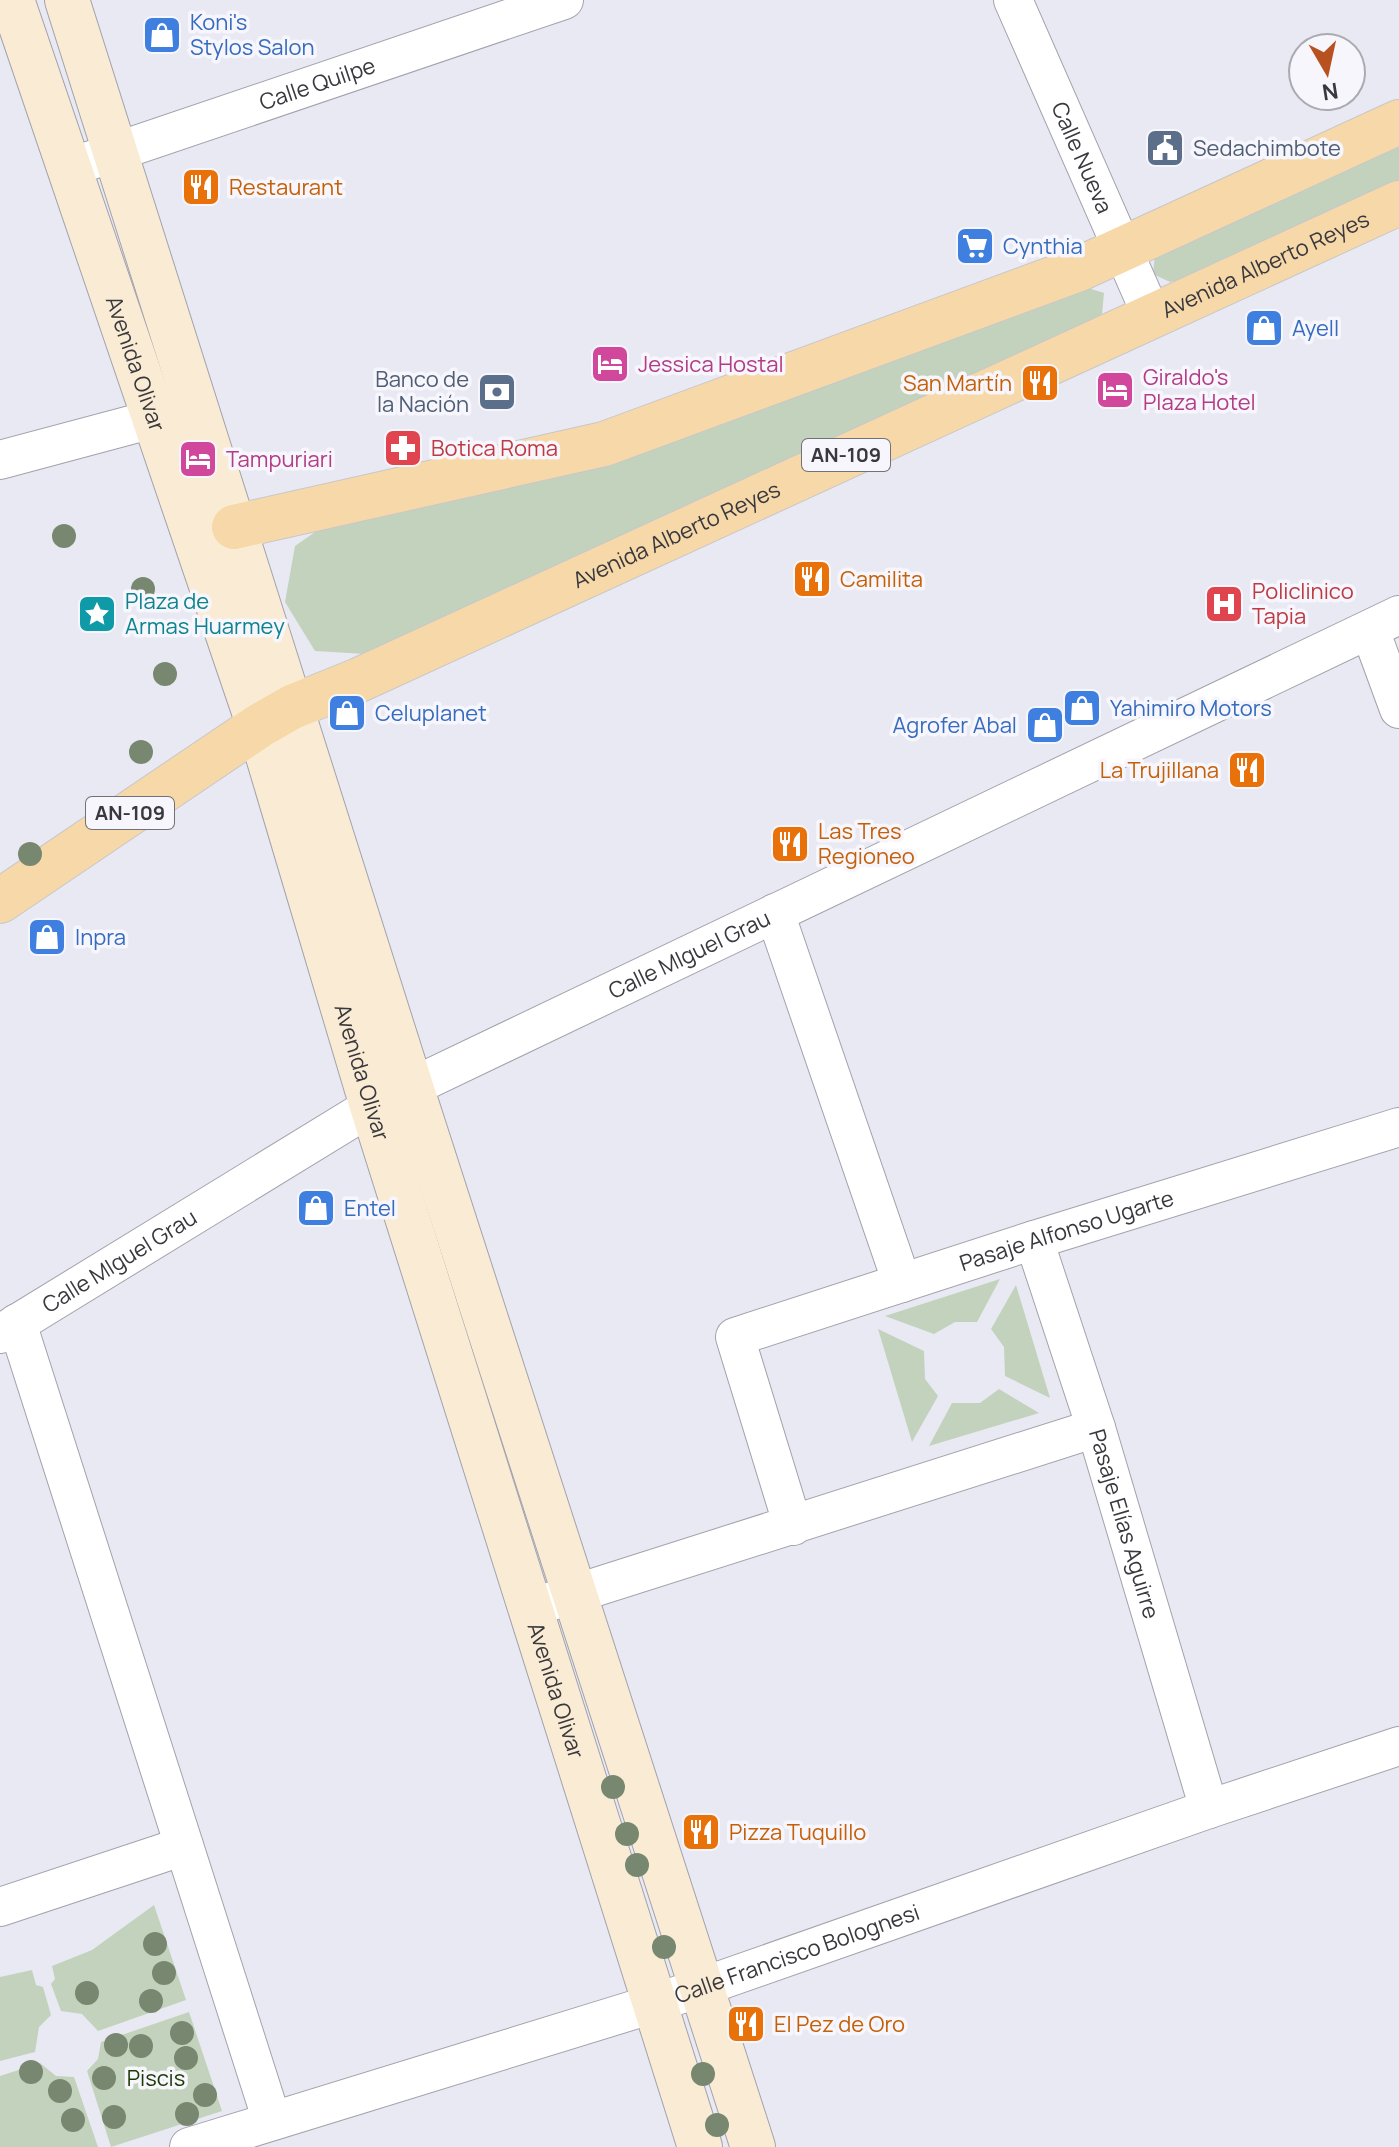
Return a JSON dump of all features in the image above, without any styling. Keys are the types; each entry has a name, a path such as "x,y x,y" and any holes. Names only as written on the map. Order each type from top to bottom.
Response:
{"main road":[{"path":"234,527 604,444 1079,269 1399,122"},
{"name":"Avenida Alberto Reyes","path":"276,717 1399,203"},
{"name":"AN-109","path":"0,901 276,717"}],"street":[{"name":"Avenida Olivar","path":"67,0 116,153 176,413 276,717 411,1087 753,2147"},
{"name":"Calle Quilpe","path":"71,167 116,153 485,13 564,0"},
{"name":"Calle Nueva","path":"1013,0 1151,314"},
{"name":"Avenida Olivar","path":"11,19 176,413 234,527 276,717 372,1106 700,2147"},
{"path":"0,460 176,413"},
{"path":"1384,623 1399,709"},
{"name":"Calle MIguel Grau","path":"9,1328 372,1106 1384,623"},
{"path":"775,913 902,1283"},
{"name":"Pasaje Alfonso Ugarte","path":"793,1526 735,1337 1399,1127"},
{"name":"Pasaje Elías Aguirre","path":"1034,1240 1096,1428 1209,1809"},
{"path":"9,1328 184,1846 272,2121"},
{"path":"530,1608 1096,1428"},
{"name":"Calle Francisco Bolognesi","path":"189,2147 653,2004 1209,1809 1399,1746"},
{"path":"0,1907 184,1846"}],"green space":[{"path":"1399,139 1399,186 1207,274 1170,282 1153,274 1155,254"},
{"path":"1085,287 1104,293 1102,314 1079,330 382,655 315,651 285,602 295,546 325,525"},
{"path":"1000,1279 977,1322 955,1322 934,1334 885,1316"},
{"path":"1016,1285 1050,1398 1005,1376 1004,1347 991,1329"},
{"path":"878,1329 924,1351 925,1379 938,1396 912,1442"},
{"path":"999,1389 1039,1413 929,1446 952,1403 980,1403"},
{"name":"Piscis","path":"154,1905 186,2000 98,2031 82,2014 61,2011 51,1984 55,1979 52,1966 92,1950"},
{"path":"32,1970 36,1985 43,1987 51,2015 39,2027 35,2052 0,2061 0,1977"},
{"name":"Piscis","path":"189,2012 222,2111 111,2147 87,2071 98,2059 101,2042"},
{"name":"Piscis","path":"40,2063 56,2076 74,2077 98,2147 0,2147 0,2076"}],"place":[{"name":"Koni's Stylos Salon","path":"162,35"},
{"name":"Sedachimbote","path":"1165,148"},
{"name":"Restaurant","path":"201,187"},
{"name":"Cynthia","path":"975,246"},
{"name":"Ayell","path":"1264,328"},
{"name":"Jessica Hostal","path":"610,364"},
{"name":"San Martín","path":"1040,383"},
{"name":"Giraldo's Plaza Hotel","path":"1115,390"},
{"name":"Banco de la Nación","path":"497,392"},
{"name":"Botica Roma","path":"403,448"},
{"name":"Tampuriari","path":"198,459"},
{"name":"Camilita","path":"812,579"},
{"name":"Policlinico Tapia","path":"1224,604"},
{"name":"Plaza de Armas Huarmey","path":"97,614"},
{"name":"Yahimiro Motors","path":"1082,708"},
{"name":"Celuplanet","path":"347,713"},
{"name":"Agrofer Abal","path":"1045,725"},
{"name":"La Trujillana","path":"1247,770"},
{"name":"Las Tres Regioneo","path":"790,844"},
{"name":"Inpra","path":"47,937"},
{"name":"Entel","path":"316,1208"},
{"name":"Pizza Tuquillo","path":"701,1832"},
{"name":"El Pez de Oro","path":"746,2024"}]}
